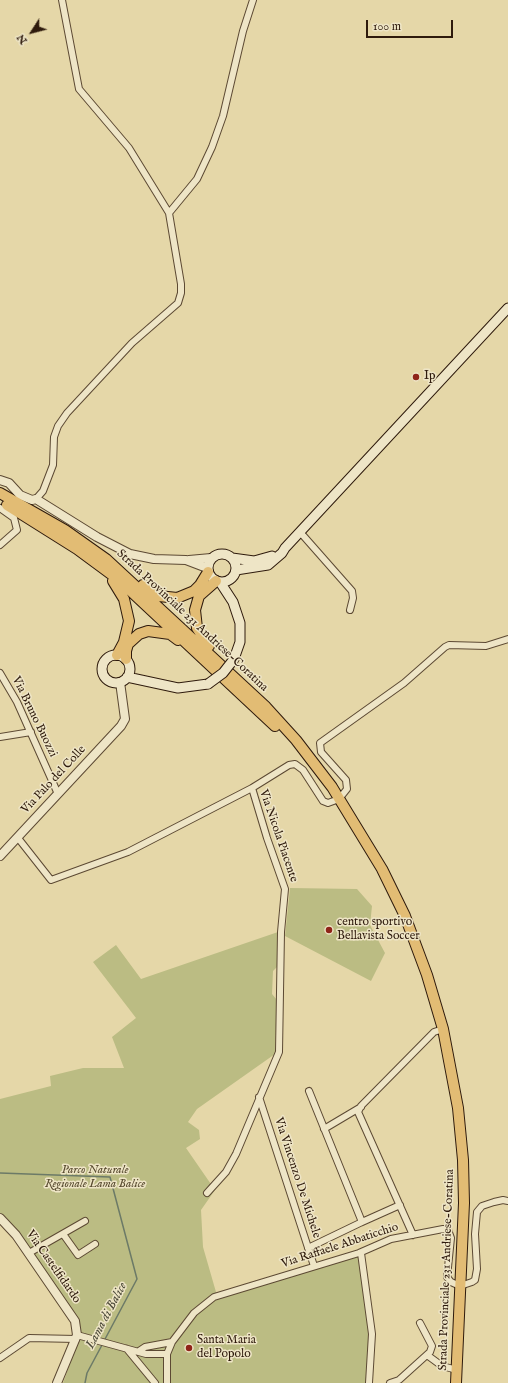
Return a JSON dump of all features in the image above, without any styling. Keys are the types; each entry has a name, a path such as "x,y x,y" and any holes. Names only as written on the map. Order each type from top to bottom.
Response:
{"main road":[{"path":"278,720 258,692 206,644 197,628 195,610 196,602 203,591 218,581 228,580 235,573 268,565 282,553 508,308"},
{"name":"Strada Provinciale 231 Andriese-Coratina","path":"0,493 69,533 106,559 198,642 278,720 320,770 373,853 404,916 427,975 443,1029 455,1087 462,1142 464,1203 456,1383"},
{"name":"Strada Provinciale 231 Andriese-Coratina","path":"0,500 91,558 118,580 257,709 293,745 339,799"},
{"path":"24,507 60,523 114,561 144,587 160,596 177,598 185,596 200,585 208,570 211,558 219,553 224,553 232,558 261,560 285,548"},
{"path":"35,522 113,582 122,593 127,605 128,626 124,642 117,655"},
{"path":"126,659 117,655 108,658 103,665 104,675 110,681 123,678 178,688 208,684 223,673 234,659 240,642 241,632 233,602 235,563 232,558"},
{"path":"208,570 233,602"},
{"path":"123,678 129,662 126,659 128,644 139,634 148,631 170,634 257,709"}],"street":[{"path":"36,499 43,490 53,466 54,437 58,426 67,413 132,343 178,304 181,293 181,284 169,213 129,148 79,90 62,0"},
{"path":"169,213 197,179 212,147 223,116 243,31 252,0"},
{"path":"0,480 9,484 20,495 32,500 36,499 96,537 130,554 154,559 186,560 211,558"},
{"path":"0,508 14,518 17,530 0,545"},
{"path":"300,532 352,591 353,598 350,610"},
{"path":"186,560 208,570"},
{"path":"252,788 289,765 295,764 303,770 323,801 328,803 339,799 347,789 346,780 321,752 320,743 404,683 445,647 449,645 486,646 508,639"},
{"name":"Via Bruno Buozzi","path":"0,673 17,702 58,794"},
{"name":"Via Palo del Colle","path":"0,856 125,719 122,697 123,678"},
{"path":"0,737 31,732"},
{"name":"Via Nicola Piacente","path":"18,838 51,880 128,852 252,788 267,838 285,888 282,932 279,1052 226,1172 207,1193"},
{"path":"324,1128 361,1106 434,1032 443,1029"},
{"path":"309,1091 362,1222"},
{"name":"Via Vincenzo De Michele","path":"259,1097 314,1266"},
{"path":"361,1106 358,1112 413,1235"},
{"path":"460,1286 472,1282 476,1276 475,1234 477,1212 482,1206 503,1200 508,1201"},
{"path":"308,1248 400,1205"},
{"name":"Via Castelfidardo","path":"0,1218 11,1229 29,1253 71,1314 78,1337"},
{"path":"29,1253 85,1221"},
{"name":"Via Raffaele Abbaticchio","path":"166,1354 172,1342 194,1313 214,1297 361,1252 391,1239 443,1229 448,1230 451,1238 447,1277 451,1282 460,1286"},
{"path":"63,1234 78,1255 95,1244"},
{"path":"361,1252 372,1334 369,1383"},
{"path":"390,1383 399,1380 427,1355 432,1346 420,1324"},
{"path":"57,1383 78,1337"},
{"path":"0,1357 29,1338 78,1337 139,1351 146,1354 166,1354 167,1383"},
{"path":"139,1351 145,1347 172,1342"},
{"path":"128,1349 155,1383"},
{"path":"427,1355 442,1366 457,1370"}],"green space":[{"name":"centro sportivo Bellavista Soccer","path":"290,888 357,889 372,906 370,925 385,953 371,981 285,936"},
{"name":"Parco Naturale Regionale Lama Balice","path":"278,932 277,967 273,971 272,994 277,1000 275,1054 197,1109 188,1122 199,1130 200,1139 186,1148 215,1190 201,1210 203,1247 218,1299 359,1256 369,1334 366,1383 63,1383 75,1350 83,1335 13,1227 0,1213 0,1099 51,1086 50,1076 83,1068 124,1068 112,1037 136,1018 93,962 116,945 141,979"}],"waterway":[{"name":"Lama di Balice","path":"0,1173 110,1177 137,1279 104,1341"},
{"name":"Lama di Balice","path":"85,1383 87,1373 102,1345"}],"place":[{"name":"Ip","path":"416,377"},
{"name":"centro sportivo Bellavista Soccer","path":"329,930"},
{"name":"Santa Maria del Popolo","path":"189,1348"}]}
